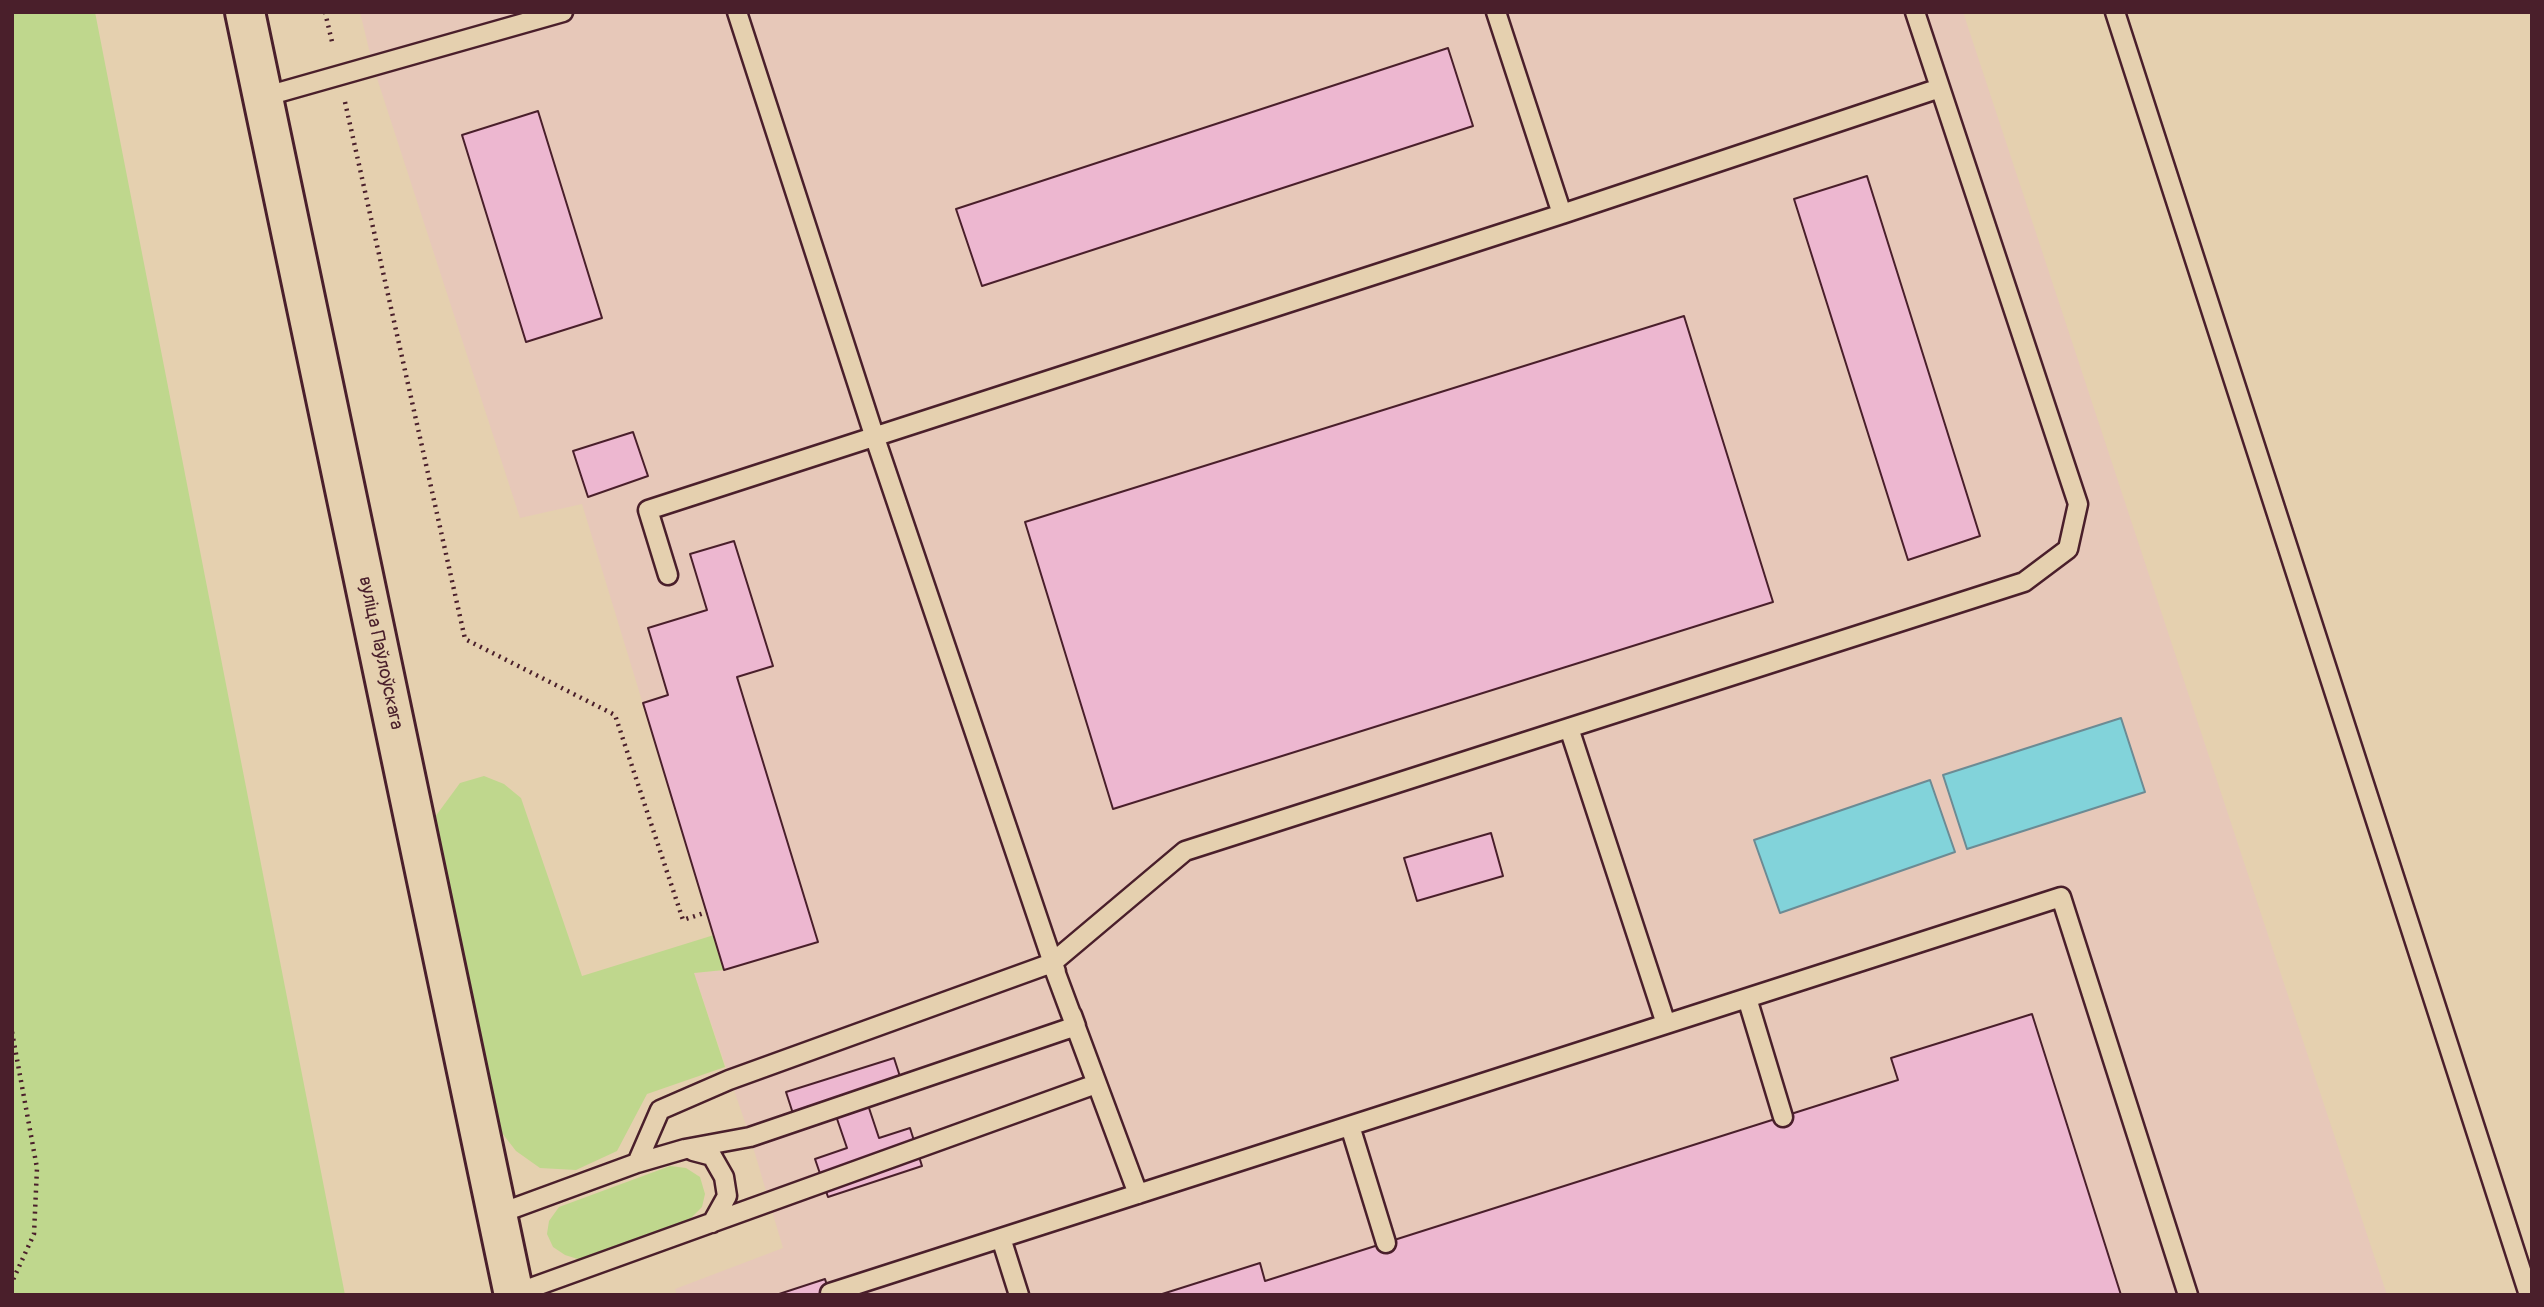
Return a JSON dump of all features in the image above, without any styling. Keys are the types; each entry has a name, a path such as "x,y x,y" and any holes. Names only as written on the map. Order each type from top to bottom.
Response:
{"street":[{"name":"вуліца Паўлоўскага","path":"245,12 514,1294"}],"lane":[{"path":"263,97 563,12"},
{"path":"737,12 875,438 1052,963 1138,1194"},
{"path":"1496,12 1562,214"},
{"path":"637,1163 660,1110 729,1080 1052,963 1185,851 2024,582 2068,550 2077,504 1915,12"},
{"path":"2115,12 2529,1295"},
{"path":"668,575 648,510 1562,214 1940,88"},
{"path":"1569,728 1666,1024"},
{"path":"830,1293 2061,897 2188,1295"},
{"path":"1747,998 1783,1117"},
{"path":"498,1214 637,1163 685,1149 750,1137 1076,1026"},
{"path":"514,1294 1096,1084"},
{"path":"1350,1126 1387,1242"},
{"path":"685,1149 712,1156 723,1177 727,1196 712,1223"},
{"path":"1001,1238 1017,1294"}],"path":[{"path":"326,12 465,639 615,715 683,920 707,912"},
{"path":"12,1032 37,1168 34,1234 12,1282"}],"shaded area":[{"path":"360,12 1963,12 2387,1295 677,1295 675,1289 783,1248 750,1137 694,973 724,970 582,504 520,518 373,66"}],"green space":[{"path":"12,12 95,12 345,1295 12,1295"},
{"path":"484,776 504,784 521,798 582,976 714,935 724,970 694,973 725,1067 647,1094 617,1151 576,1170 540,1168 516,1151 502,1133 435,817 460,783"},
{"path":"670,1166 686,1168 700,1177 705,1194 702,1207 689,1220 581,1260 565,1255 553,1247 547,1234 549,1221 559,1207"}],"water":[{"path":"2121,718 2145,792 1967,849 1943,775"},
{"path":"1930,780 1955,852 1780,913 1754,840"}],"building":[{"path":"1448,48 1473,126 982,286 956,209"},
{"path":"538,111 602,318 526,342 462,135"},
{"path":"1867,176 1980,536 1908,560 1794,199"},
{"path":"1684,316 1773,602 1113,809 1025,522"},
{"path":"633,432 648,476 588,497 573,451"},
{"path":"734,541 773,666 737,677 818,942 724,970 643,703 668,695 648,628 707,610 690,554"},
{"path":"1491,833 1503,876 1417,901 1404,858"},
{"path":"2032,1014 2121,1295 1159,1295 1260,1263 1265,1281 1898,1080 1891,1058"},
{"path":"894,1058 905,1092 868,1105 879,1138 910,1128 922,1166 828,1197 815,1159 847,1148 835,1113 797,1126 786,1092"},
{"path":"825,1279 830,1295 776,1295"}]}
